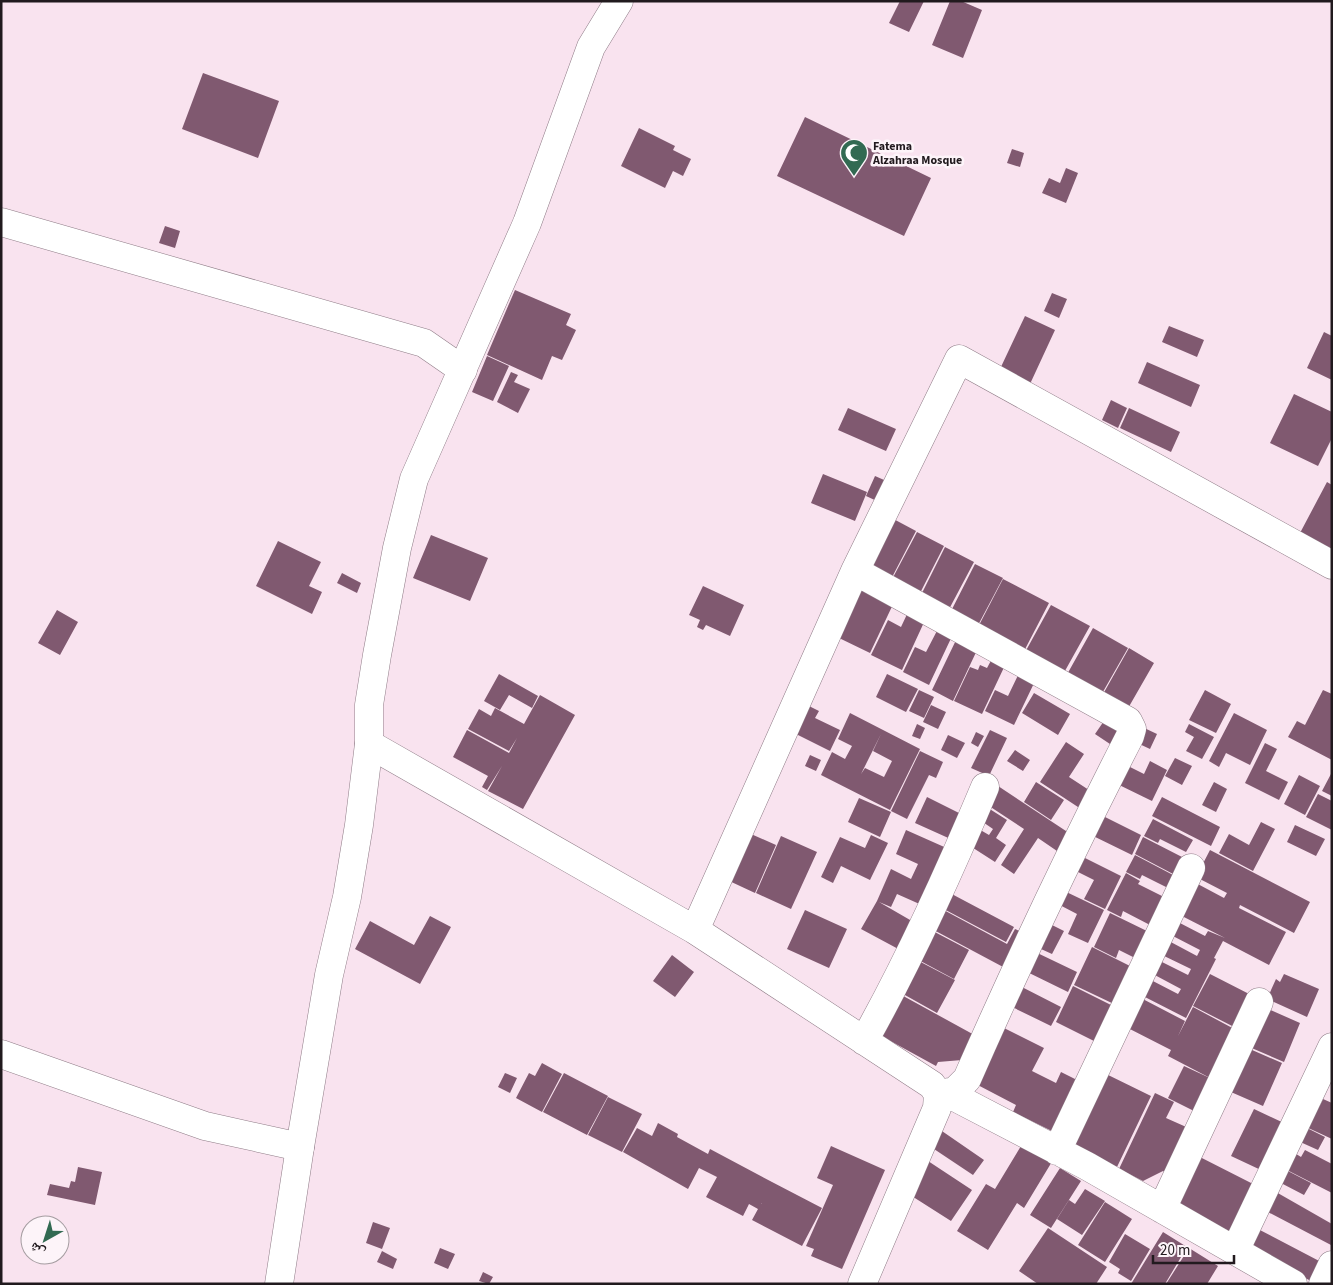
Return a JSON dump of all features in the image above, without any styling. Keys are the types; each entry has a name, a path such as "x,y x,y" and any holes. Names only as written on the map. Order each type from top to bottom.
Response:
{"street":[{"path":"279,1284 329,975 347,897 369,744 369,705 377,655 414,479 527,223 591,47 619,1"},
{"path":"1,222 424,343 463,370"},
{"path":"695,930 855,570 959,359 1332,565"},
{"path":"855,570 1128,721 1132,729 1041,916 967,1079 955,1091 943,1094"},
{"path":"369,744 695,930 943,1094 1057,1151 1293,1284"},
{"path":"864,1041 896,984 958,851 985,787"},
{"path":"1057,1151 1191,868"},
{"path":"1162,1209 1259,1002"},
{"path":"1235,1251 1332,1046"},
{"path":"1,1054 205,1126 300,1147"},
{"path":"862,1284 943,1094"},
{"path":"1323,1284 1332,1265"}],"building":[{"path":"900,1 924,1 909,32 889,23"},
{"path":"950,1 961,1 982,10 963,58 932,45"},
{"path":"203,73 279,101 258,158 182,129"},
{"name":"Fatema Alzahraa Mosque","path":"805,117 931,178 904,236 777,176"},
{"path":"639,128 675,146 673,150 691,159 683,176 673,171 665,188 621,166"},
{"path":"1012,149 1024,153 1020,167 1007,163"},
{"path":"1066,168 1078,173 1066,203 1042,193 1049,178 1060,183"},
{"path":"165,226 180,231 175,248 159,243"},
{"path":"515,290 571,314 566,325 576,330 562,360 552,356 542,380 487,355"},
{"path":"1052,293 1067,299 1059,318 1044,311"},
{"path":"1025,316 1055,330 1030,384 1000,369"},
{"path":"1169,326 1204,340 1197,357 1162,342"},
{"path":"1324,332 1332,336 1332,380 1307,368"},
{"path":"487,356 509,366 493,401 472,392"},
{"path":"1147,362 1200,385 1191,407 1138,383"},
{"path":"511,372 518,375 514,382 530,389 518,413 497,402"},
{"path":"1294,394 1332,412 1332,438 1318,466 1270,443"},
{"path":"1111,400 1127,408 1118,428 1102,420"},
{"path":"848,408 896,429 886,451 838,430"},
{"path":"1129,408 1180,432 1171,452 1120,428"},
{"path":"823,474 867,492 855,521 811,503"},
{"path":"875,476 891,483 879,502 866,496"},
{"path":"1327,482 1332,485 1332,550 1300,533"},
{"path":"886,515 916,531 888,585 858,569"},
{"path":"917,532 944,546 917,599 889,585"},
{"path":"431,535 488,558 470,601 413,578"},
{"path":"278,541 321,562 309,586 322,592 312,614 256,586"},
{"path":"945,547 974,562 947,613 919,599"},
{"path":"975,564 1003,578 976,629 949,615"},
{"path":"342,573 361,583 357,593 337,583"},
{"path":"1003,579 1049,603 1022,655 976,631"},
{"path":"863,583 896,598 870,653 837,637"},
{"path":"703,586 744,605 730,636 706,625 703,630 697,627 700,620 689,615"},
{"path":"1051,605 1090,626 1061,678 1023,656"},
{"path":"57,610 78,622 60,655 38,643"},
{"path":"909,610 926,618 902,670 871,655 888,620 901,627"},
{"path":"940,625 954,632 929,685 903,672 915,647 926,652"},
{"path":"1093,628 1128,648 1100,697 1065,678"},
{"path":"958,636 979,646 953,701 932,690"},
{"path":"1129,648 1154,663 1123,717 1098,703"},
{"path":"994,655 1007,661 982,714 954,701 970,667 978,670 980,665 987,668"},
{"path":"1021,669 1037,677 1014,725 985,711 995,690 1008,696"},
{"path":"499,674 538,696 532,708 509,695 500,710 484,701"},
{"path":"887,674 918,689 906,712 876,697"},
{"path":"919,690 934,697 924,718 909,711"},
{"path":"1205,690 1231,704 1216,733 1189,720"},
{"path":"1323,690 1332,694 1332,760 1288,737 1297,721 1305,725"},
{"path":"1034,693 1070,714 1058,735 1022,713"},
{"path":"540,695 575,715 523,809 488,791 502,766 487,790 482,787 488,776 453,757 467,730 509,753 517,738 509,751 468,729 479,709 491,716 495,708 524,724"},
{"path":"805,704 819,711 815,718 840,730 830,751 792,732"},
{"path":"931,705 946,712 938,729 923,722"},
{"path":"850,713 920,749 890,810 821,775 832,752 845,759 852,746 838,739","holes":["881,734 873,751 892,761 884,777 865,768 861,774"]},
{"path":"1234,713 1267,730 1250,765 1226,753 1219,767 1209,761"},
{"path":"1106,718 1124,730 1113,746 1095,734"},
{"path":"917,724 925,728 920,739 912,736"},
{"path":"1189,724 1214,737 1202,759 1186,751 1194,737 1185,732"},
{"path":"1140,726 1157,734 1150,749 1133,741"},
{"path":"990,730 1007,738 989,776 971,768"},
{"path":"976,732 984,736 978,747 971,743"},
{"path":"948,735 965,743 957,758 941,750"},
{"path":"1066,742 1084,754 1069,777 1092,792 1081,809 1040,782"},
{"path":"1265,743 1277,749 1266,771 1288,782 1279,800 1245,783"},
{"path":"1015,750 1030,760 1023,771 1007,761"},
{"path":"920,751 943,762 936,778 929,775 907,819 891,811"},
{"path":"810,755 821,760 816,771 805,766"},
{"path":"1175,758 1192,766 1182,785 1165,776"},
{"path":"1150,761 1167,770 1152,801 1111,781 1120,762 1144,774"},
{"path":"1332,772 1332,796 1322,791"},
{"path":"1299,775 1320,786 1305,815 1284,804"},
{"path":"1036,782 1064,800 1051,820 1024,802"},
{"path":"1214,782 1227,789 1216,812 1202,805"},
{"path":"995,784 1069,833 1057,851 1038,838 1014,874 1001,865 1024,829 983,802"},
{"path":"1318,794 1332,801 1332,830 1306,817"},
{"path":"927,797 967,817 955,841 915,823"},
{"path":"1162,797 1220,827 1211,846 1152,816"},
{"path":"859,798 891,812 880,837 848,822"},
{"path":"985,806 1007,820 996,838 1006,845 995,862 967,844 977,828 989,835 993,829 977,818"},
{"path":"1095,812 1141,835 1132,855 1085,832"},
{"path":"1153,819 1193,840 1186,852 1160,839 1158,843 1144,836"},
{"path":"1261,822 1275,829 1253,871 1219,853 1229,834 1249,845"},
{"path":"1295,825 1325,839 1316,856 1287,842"},
{"path":"906,830 951,850 924,906 897,894 891,907 879,902 917,924 902,951 861,929 877,901 891,869 911,879 918,864 896,854"},
{"path":"751,834 776,845 755,893 725,879"},
{"path":"871,835 888,843 870,880 841,866 833,883 821,877 840,837 865,848"},
{"path":"781,836 817,852 791,909 756,893"},
{"path":"1143,837 1184,858 1175,875 1135,854"},
{"path":"1210,850 1310,902 1294,933 1240,905 1239,908 1286,932 1269,965 1223,941 1186,1018 1141,995 1149,979 1178,994 1181,989 1151,973 1158,960 1188,975 1191,969 1160,954 1167,940 1197,956 1200,950 1169,934 1176,921 1205,936 1208,931 1225,938 1178,914 1194,882 1224,898 1227,893 1196,877"},
{"path":"1075,853 1121,876 1105,909 1084,899 1094,880 1068,867"},
{"path":"1135,855 1175,876 1168,888 1142,875 1140,879 1126,872"},
{"path":"1126,873 1140,881 1138,884 1164,897 1150,925 1123,911 1121,917 1107,910"},
{"path":"1058,888 1104,910 1088,943 1068,934 1077,914 1052,901"},
{"path":"948,892 1014,927 1006,942 940,907"},
{"path":"940,908 1007,944 1015,929 1024,933 1005,968 930,928"},
{"path":"805,910 847,929 829,968 787,949"},
{"path":"1110,913 1151,933 1137,959 1119,950 1116,958 1094,947"},
{"path":"430,916 451,927 420,984 355,949 370,921 414,945"},
{"path":"1042,920 1064,931 1052,954 1030,944"},
{"path":"929,929 969,950 954,979 913,957"},
{"path":"1092,947 1134,968 1116,1005 1074,985"},
{"path":"1029,949 1077,972 1068,992 1019,968"},
{"path":"672,955 694,972 675,997 653,981"},
{"path":"913,958 955,980 937,1013 896,990"},
{"path":"1210,974 1255,997 1238,1029 1193,1006"},
{"path":"1284,974 1319,989 1307,1017 1267,999 1276,979 1280,982"},
{"path":"1016,984 1061,1007 1051,1026 1006,1004"},
{"path":"1073,986 1115,1007 1098,1043 1056,1022"},
{"path":"896,992 978,1037 962,1060 938,1062 936,1066 874,1032"},
{"path":"1137,996 1185,1021 1178,1036 1193,1007 1238,1031 1198,1113 1168,1098 1184,1066 1212,1079 1168,1056 1171,1050 1122,1025"},
{"path":"1266,1008 1300,1023 1284,1062 1247,1046"},
{"path":"1000,1026 1044,1048 1032,1071 1056,1083 1061,1072 1081,1082 1058,1134 1013,1112 1016,1105 972,1082"},
{"path":"1243,1046 1282,1063 1263,1106 1224,1089"},
{"path":"542,1063 562,1074 542,1112 516,1098 529,1073 535,1076"},
{"path":"1102,1072 1151,1096 1117,1167 1068,1143"},
{"path":"505,1073 517,1078 510,1093 498,1087"},
{"path":"564,1073 608,1096 587,1135 543,1112"},
{"path":"1155,1093 1174,1102 1166,1118 1193,1130 1171,1175 1163,1171 1143,1181 1119,1169"},
{"path":"608,1097 642,1114 622,1152 588,1135"},
{"path":"1323,1099 1332,1103 1332,1139 1304,1126 1316,1102 1320,1105"},
{"path":"1254,1109 1286,1124 1263,1171 1231,1156"},
{"path":"658,1123 678,1134 677,1137 708,1154 710,1149 822,1208 802,1246 752,1220 758,1209 749,1204 743,1216 706,1197 717,1177 699,1168 688,1189 623,1152 637,1128 652,1136"},
{"path":"1305,1127 1325,1137 1318,1150 1298,1141"},
{"path":"939,1129 984,1160 973,1175 928,1145"},
{"path":"1024,1141 1053,1160 1024,1208 1017,1203 988,1250 957,1231 986,1184 995,1189"},
{"path":"831,1146 885,1170 842,1269 811,1256 814,1249 806,1246 833,1185 817,1178"},
{"path":"1305,1150 1332,1164 1332,1193 1285,1169 1293,1152 1301,1157"},
{"path":"1194,1154 1257,1186 1233,1233 1170,1201"},
{"path":"928,1161 972,1190 951,1221 907,1193"},
{"path":"78,1167 102,1172 95,1205 47,1195 50,1184 69,1188 71,1181 75,1182"},
{"path":"1060,1168 1081,1181 1051,1228 1030,1215"},
{"path":"1286,1170 1311,1183 1304,1195 1279,1182"},
{"path":"1085,1189 1105,1201 1082,1235 1057,1219 1069,1200 1075,1204"},
{"path":"1276,1192 1332,1224 1331,1245 1266,1211"},
{"path":"1105,1202 1132,1219 1105,1262 1078,1245"},
{"path":"373,1222 390,1228 382,1249 366,1243"},
{"path":"1048,1228 1107,1267 1096,1284 1038,1284 1019,1271"},
{"path":"1256,1228 1323,1263 1313,1282 1246,1248"},
{"path":"1163,1232 1187,1247 1165,1284 1131,1284"},
{"path":"1125,1234 1150,1249 1131,1281 1118,1273 1120,1269 1109,1262"},
{"path":"440,1248 455,1254 448,1269 434,1263"},
{"path":"1189,1248 1218,1266 1207,1284 1166,1284"},
{"path":"382,1251 397,1259 393,1269 377,1262"},
{"path":"483,1272 493,1277 489,1284 479,1281"}],"place":[{"name":"Fatema Alzahraa Mosque","path":"854,177"}]}
